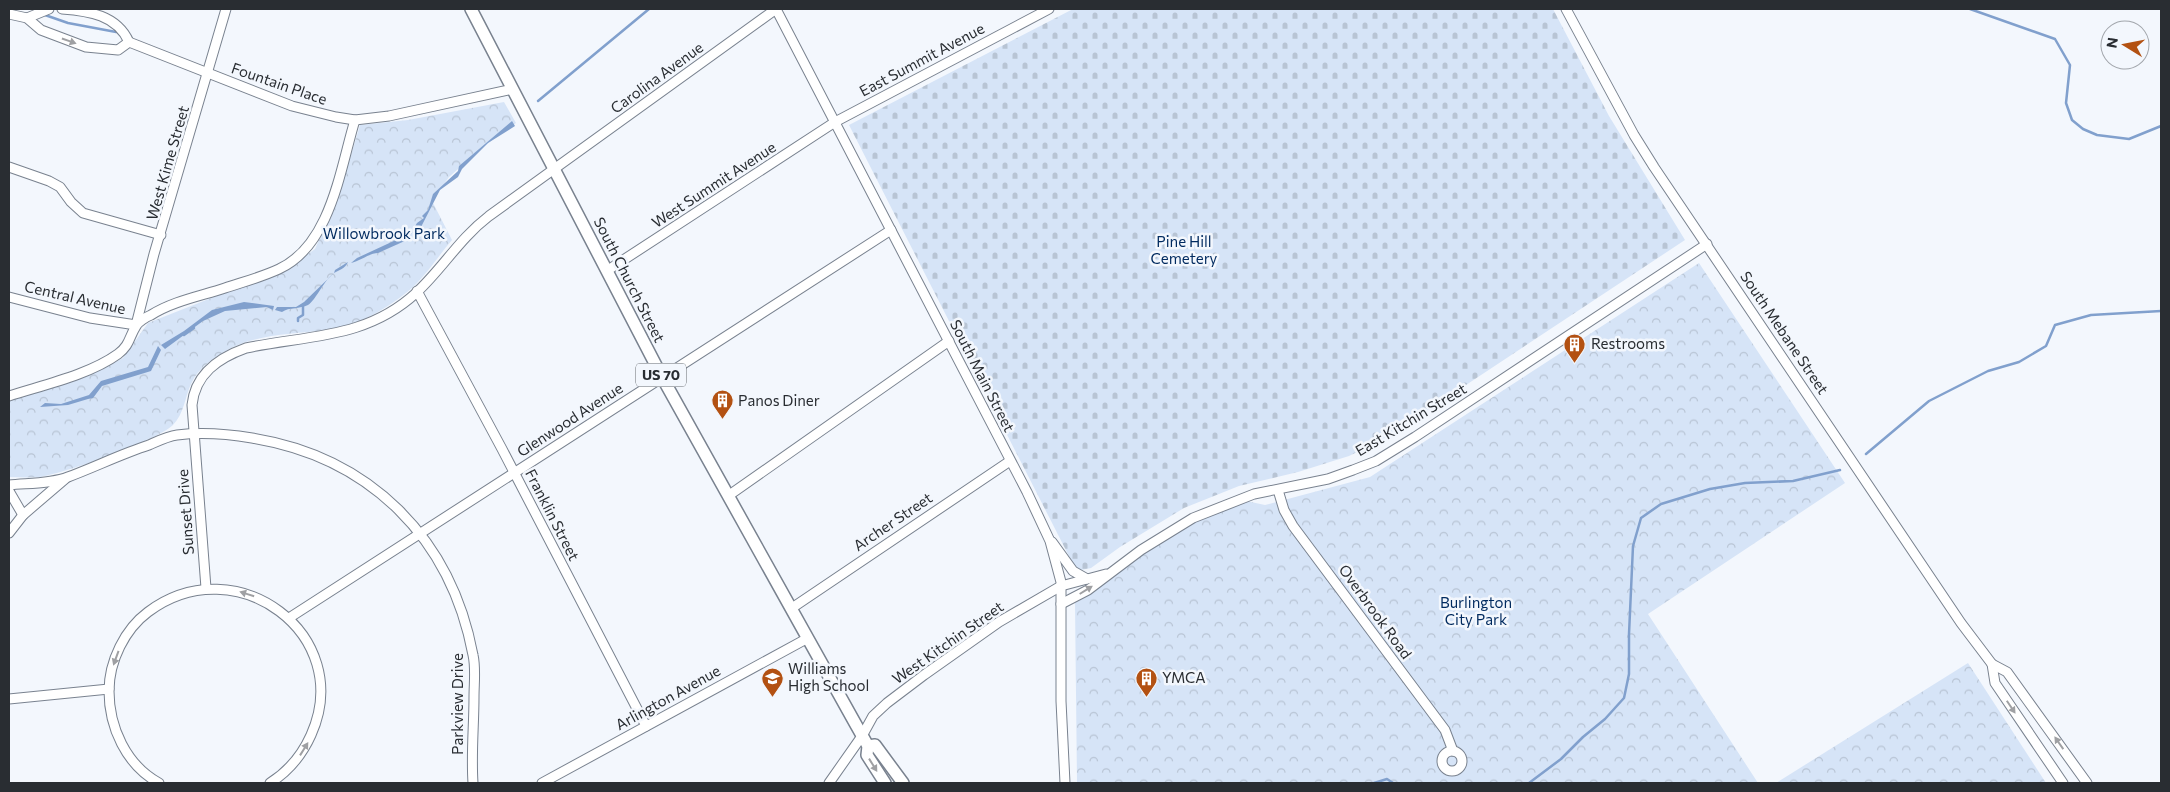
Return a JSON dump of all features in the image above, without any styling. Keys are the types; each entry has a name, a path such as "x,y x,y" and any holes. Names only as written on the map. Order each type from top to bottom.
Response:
{"main road":[{"name":"South Church Street","path":"471,9 662,377 792,608 865,741 867,755 885,783"},
{"name":"South Church Street","path":"865,741 874,745 903,783"}],"street":[{"path":"27,18 48,9"},
{"name":"Fountain Place","path":"62,9 87,11 107,18 122,29 129,42 304,110 356,120 420,110 513,89"},
{"name":"West Kime Street","path":"9,396 97,366 118,354 132,338 226,9"},
{"name":"South Main Street","path":"776,9 1046,532 1061,586 1065,783"},
{"name":"Carolina Avenue","path":"418,291 473,228 776,9"},
{"name":"East Summit Avenue","path":"835,122 1049,9"},
{"name":"South Mebane Street","path":"1566,9 1634,136 1962,622 1992,664 2007,672 2086,783"},
{"path":"9,14 27,18 41,30 86,47 118,50 129,42"},
{"path":"136,325 159,311 190,298 278,270 297,258 310,245 324,221 356,120"},
{"name":"West Summit Avenue","path":"608,270 835,122"},
{"path":"9,167 49,181 60,187 70,202 83,213 161,235"},
{"name":"Glenwood Avenue","path":"288,618 891,230"},
{"name":"East Kitchin Street","path":"1061,604 1088,590 1141,550 1193,518 1237,499 1328,479 1376,461 1416,438 1707,244"},
{"name":"Sunset Drive","path":"206,588 192,405 196,388 206,370 230,354 270,343 339,333 366,325 392,312 418,291"},
{"name":"Franklin Street","path":"418,291 646,726"},
{"name":"Central Avenue","path":"9,297 90,318 136,325"},
{"path":"728,496 949,341"},
{"name":"Parkview Drive","path":"67,478 108,459 174,435 194,433 239,436 272,441 330,461 354,473 374,488 395,506 420,534 442,566 452,586 474,657 472,783"},
{"name":"Archer Street","path":"792,608 1010,461"},
{"path":"9,485 50,482 67,478"},
{"path":"9,533 23,515 67,478"},
{"name":"Overbrook Road","path":"1278,490 1284,510 1293,526 1445,730 1453,751"},
{"path":"9,491 23,515"},
{"path":"1046,532 1073,571 1087,579"},
{"name":"East Kitchin Street","path":"1061,586 1109,573"},
{"name":"West Kitchin Street","path":"829,783 865,741 873,716 886,703 999,622 1061,586"},
{"path":"158,783 141,770 120,741 112,716 109,689 114,664 123,641 144,614 173,596 206,588 228,589 250,594 271,604 288,618 309,645 315,661 320,686 318,712 314,728 306,747 294,763 270,783"},
{"name":"Arlington Avenue","path":"542,783 808,638"},
{"name":"South Mebane Street","path":"1992,664 1995,683 2063,783"},
{"path":"9,699 109,689"}],"green space":[{"name":"Pine Hill Cemetery","path":"1073,9 1553,9 1609,116 1685,240 1389,436 1349,456 1298,472 1239,486 1184,508 1120,547 1091,568 1081,570 1074,566 849,125"},
{"name":"Willowbrook Park","path":"504,102 516,123 483,147 449,177 432,201 452,240 423,276 404,295 383,309 350,325 255,339 233,347 214,358 194,378 177,421 163,432 109,456 51,475 9,477 9,401 94,373 123,358 148,323 239,287 280,274 315,249 339,195 360,125 408,120"},
{"name":"Burlington City Park","path":"1699,263 1845,483 1648,614 1758,783 1077,783 1075,603 1103,585 1109,576 1195,519 1237,499 1265,505 1370,477"},
{"path":"1968,663 2046,783 1776,783"}],"water":[{"path":"512,121 515,126 488,143 462,169 458,177 440,190 421,227 414,230 407,240 351,263 357,258 411,233 417,223 424,218 422,216 428,210 433,194 458,171 459,166"},
{"path":"348,262 344,268 334,273 335,270"},
{"path":"329,278 308,305 282,312 275,310 277,307 296,307 304,302"},
{"path":"244,302 274,306 273,310 267,307 225,311 203,321 165,349 161,345 212,310"},
{"path":"158,346 161,350 151,371 102,386 93,398 68,405 40,407 45,403 61,404 89,395 101,381 148,367"}],"waterway":[{"path":"538,101 649,9"},
{"path":"1970,9 2055,39 2070,65 2066,103 2072,120 2083,129 2097,135 2129,139 2161,126"},
{"path":"45,15 68,23 116,32"},
{"path":"298,321 298,318 303,315 303,305"},
{"path":"1866,454 1929,401 1988,371 2019,362 2046,346 2055,325 2091,315 2161,311"},
{"path":"184,335 194,328"},
{"path":"1529,783 1561,759 1605,719 1624,698 1629,674 1633,546 1641,518 1661,504 1710,489 1745,483 1793,481 1840,470"},
{"path":"1374,783 1387,779 1393,783"}],"place":[{"name":"Restrooms","path":"1575,363"},
{"name":"Panos Diner","path":"722,420"},
{"name":"Williams High School","path":"772,697"},
{"name":"YMCA","path":"1146,697"}]}
